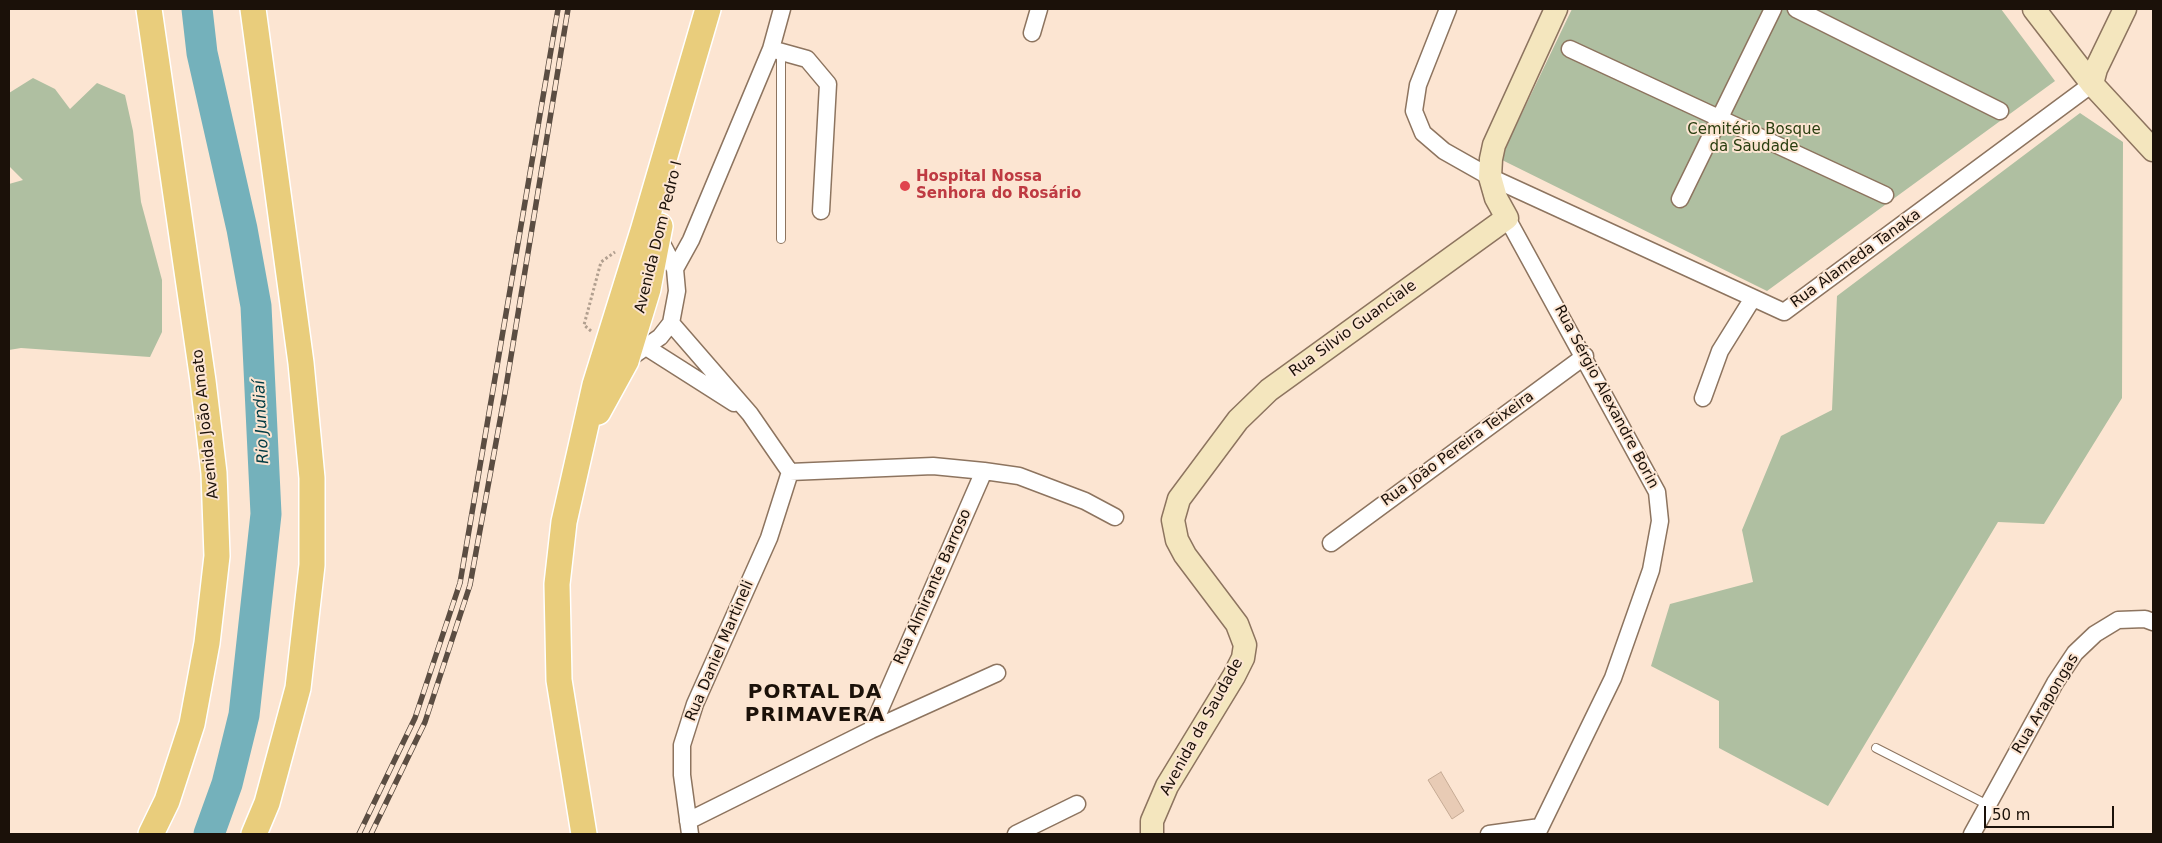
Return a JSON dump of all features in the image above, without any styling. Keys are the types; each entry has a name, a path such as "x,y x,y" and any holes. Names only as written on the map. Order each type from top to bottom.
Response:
{"main road":[{"name":"Avenida João Amato","path":"149,9 203,381 214,473 217,556 207,643 192,724 167,801 151,834"},
{"path":"253,9 301,363 312,478 312,555 298,688 266,803 254,834"},
{"name":"Avenida Dom Pedro I","path":"577,457 604,400 636,354 648,289 652,228 708,9"},
{"name":"Avenida Dom Pedro I","path":"584,834 559,680 557,594 564,522 577,457 595,385 652,228 722,9"}],"street":[{"path":"675,269 692,240 776,50 782,9"},
{"path":"1032,33 1039,9"},
{"name":"Rua Alameda Tanaka","path":"1448,9 1418,85 1414,111 1423,133 1444,151 1490,177 1784,312 2092,84"},
{"path":"1507,218 1496,198 1490,177 1494,145 1556,9"},
{"path":"1680,199 1774,9"},
{"path":"1796,9 2000,111"},
{"path":"2034,9 2092,84 2153,150"},
{"path":"2092,84 2096,69 2125,9"},
{"path":"1570,49 1885,195"},
{"path":"776,50 807,59 828,84 821,211"},
{"name":"Rua Sérgio Alexandre Borin","path":"1507,218 1585,356 1657,492 1660,521 1652,570 1613,678 1538,830"},
{"name":"Rua Silvio Guanciale","path":"1173,520 1180,499 1198,471 1238,420 1269,390 1507,218"},
{"path":"595,385 660,337 671,323 677,291 675,269 652,228"},
{"path":"1703,398 1720,351 1753,298"},
{"path":"671,323 750,414 790,472 933,466 984,471 1019,476 1085,501 1115,517"},
{"path":"636,354 750,414"},
{"name":"Rua João Pereira Teixeira","path":"1332,543 1585,356"},
{"name":"Rua Almirante Barroso","path":"871,730 984,471"},
{"name":"Rua Daniel Martineli","path":"689,828 682,775 682,745 695,704 769,538 790,472"},
{"name":"Avenida da Saudade","path":"1152,834 1152,821 1167,786 1234,676 1243,658 1245,645 1238,624 1185,555 1177,540 1173,520"},
{"name":"Rua Arapongas","path":"1972,834 2055,683 2075,653 2095,634 2118,620 2146,619 2153,622"},
{"path":"689,828 871,730 997,674"},
{"path":"1016,834 1077,804"},
{"path":"1489,834 1538,830"}],"lane":[{"path":"776,50 781,239"},
{"path":"1876,748 1988,805"}],"green space":[{"name":"Cemitério Bosque da Saudade","path":"1572,9 2001,9 2055,81 1767,291 1500,159"},
{"path":"33,78 55,89 70,109 97,83 125,95 133,131 141,202 162,280 162,332 150,357 21,348 9,350 9,184 23,180 9,166 9,93"},
{"path":"2080,113 2123,142 2122,398 2044,524 1998,522 1828,806 1719,748 1719,701 1651,666 1670,604 1753,582 1742,530 1781,436 1832,410 1837,296"}],"building":[{"path":"1441,772 1464,811 1452,819 1428,780"}],"waterway":[{"name":"Rio Jundiaí","path":"197,9 202,53 242,229 256,306 266,514 244,715 227,784 209,834"}],"railway":[{"path":"359,834 415,718 460,583 558,9"},
{"path":"371,834 425,722 470,585 505,393 568,9"}],"place":[{"name":"Hospital Nossa Senhora do Rosário","path":"905,186"}],"district":[{"name":"PORTAL DA PRIMAVERA","path":"815,704"}]}
